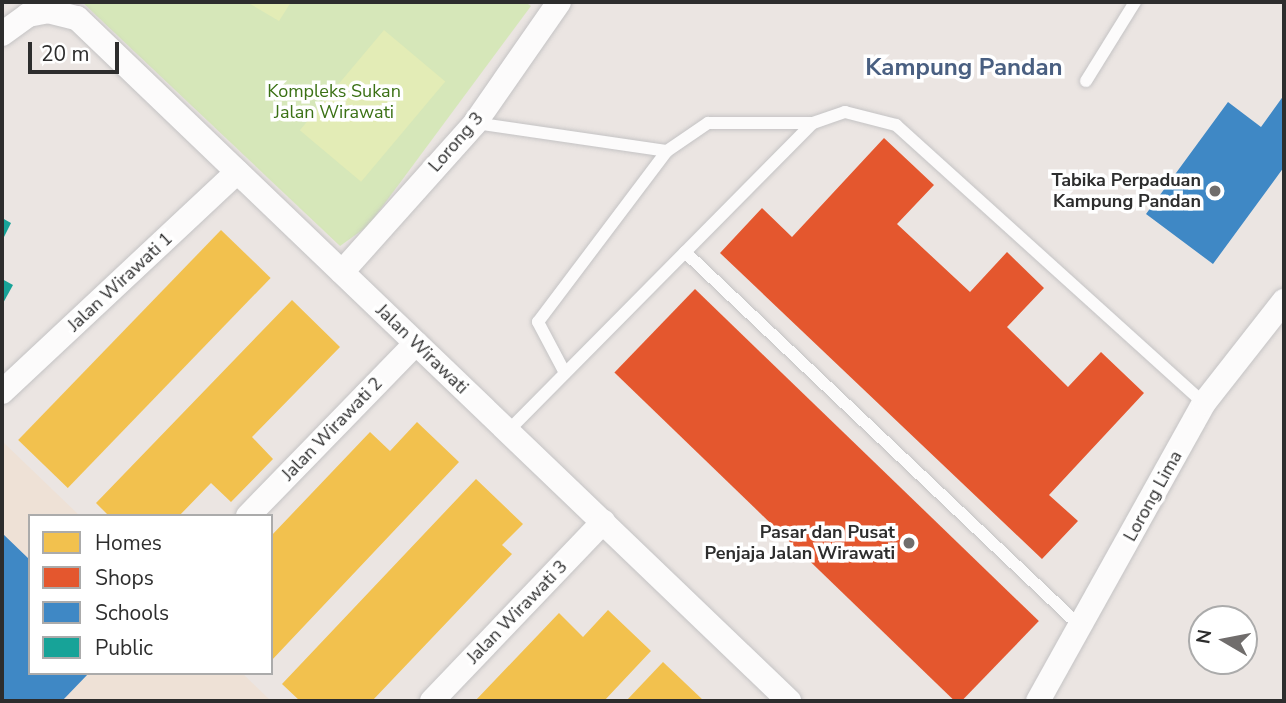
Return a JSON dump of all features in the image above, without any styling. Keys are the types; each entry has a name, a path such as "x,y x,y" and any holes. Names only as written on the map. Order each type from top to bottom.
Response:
{"street":[{"name":"Lorong 3","path":"342,272 475,122 559,2"},
{"path":"2,34 28,15 47,6"},
{"name":"Jalan Wirawati","path":"47,6 78,18 789,701"},
{"name":"Jalan Wirawati 1","path":"2,392 237,172"},
{"name":"Lorong Lima","path":"1038,701 1204,403 1284,301"},
{"name":"Jalan Wirawati 2","path":"250,514 416,343"},
{"name":"Jalan Wirawati 3","path":"432,701 603,522"}],"lane":[{"path":"1086,81 1135,2"},
{"path":"565,373 538,322 667,151 708,123 813,123 845,112 896,125 1204,403"},
{"path":"475,122 667,151"},
{"path":"508,431 813,123"},
{"path":"685,252 1081,627"}],"shaded area":[{"path":"2,441 78,514 28,514 28,675 244,675 271,701 2,701"}],"green space":[{"name":"Kompleks Sukan Jalan Wirawati","path":"82,2 525,2 531,6 368,226 340,246"},
{"path":"247,2 291,2 279,21"},
{"path":"384,30 445,81 361,182 300,130"}],"building: Homes":[{"path":"221,230 271,278 68,488 18,440"},
{"path":"292,300 340,347 252,437 273,459 231,502 211,483 181,514 107,514 96,503"},
{"path":"417,422 459,462 273,659 273,534 370,432 390,451"},
{"path":"476,479 523,524 502,545 512,554 372,701 300,701 282,684"},
{"path":"608,610 651,651 604,701 475,701 559,613 583,637"},
{"path":"663,662 704,701 626,701"}],"building: Shops":[{"path":"884,138 934,185 897,224 970,292 1007,252 1044,288 1007,327 1068,387 1101,352 1144,393 1049,495 1078,521 1042,559 720,253 762,208 792,237"},
{"path":"695,289 1039,621 962,701 955,701 614,372"}],"building: Schools":[{"name":"Tabika Perpaduan Kampung Pandan","path":"1284,95 1284,167 1213,264 1146,214 1228,102 1261,127"},
{"path":"2,533 28,558 28,675 87,675 62,701 2,701"}],"building: Public":[{"path":"2,218 11,223 2,241"},
{"path":"2,279 13,285 2,305"}],"place":[{"name":"Tabika Perpaduan Kampung Pandan","path":"1215,191"},
{"name":"Pasar dan Pusat Penjaja Jalan Wirawati","path":"909,543"}],"district":[{"name":"Kampung Pandan","path":"964,68"}]}
